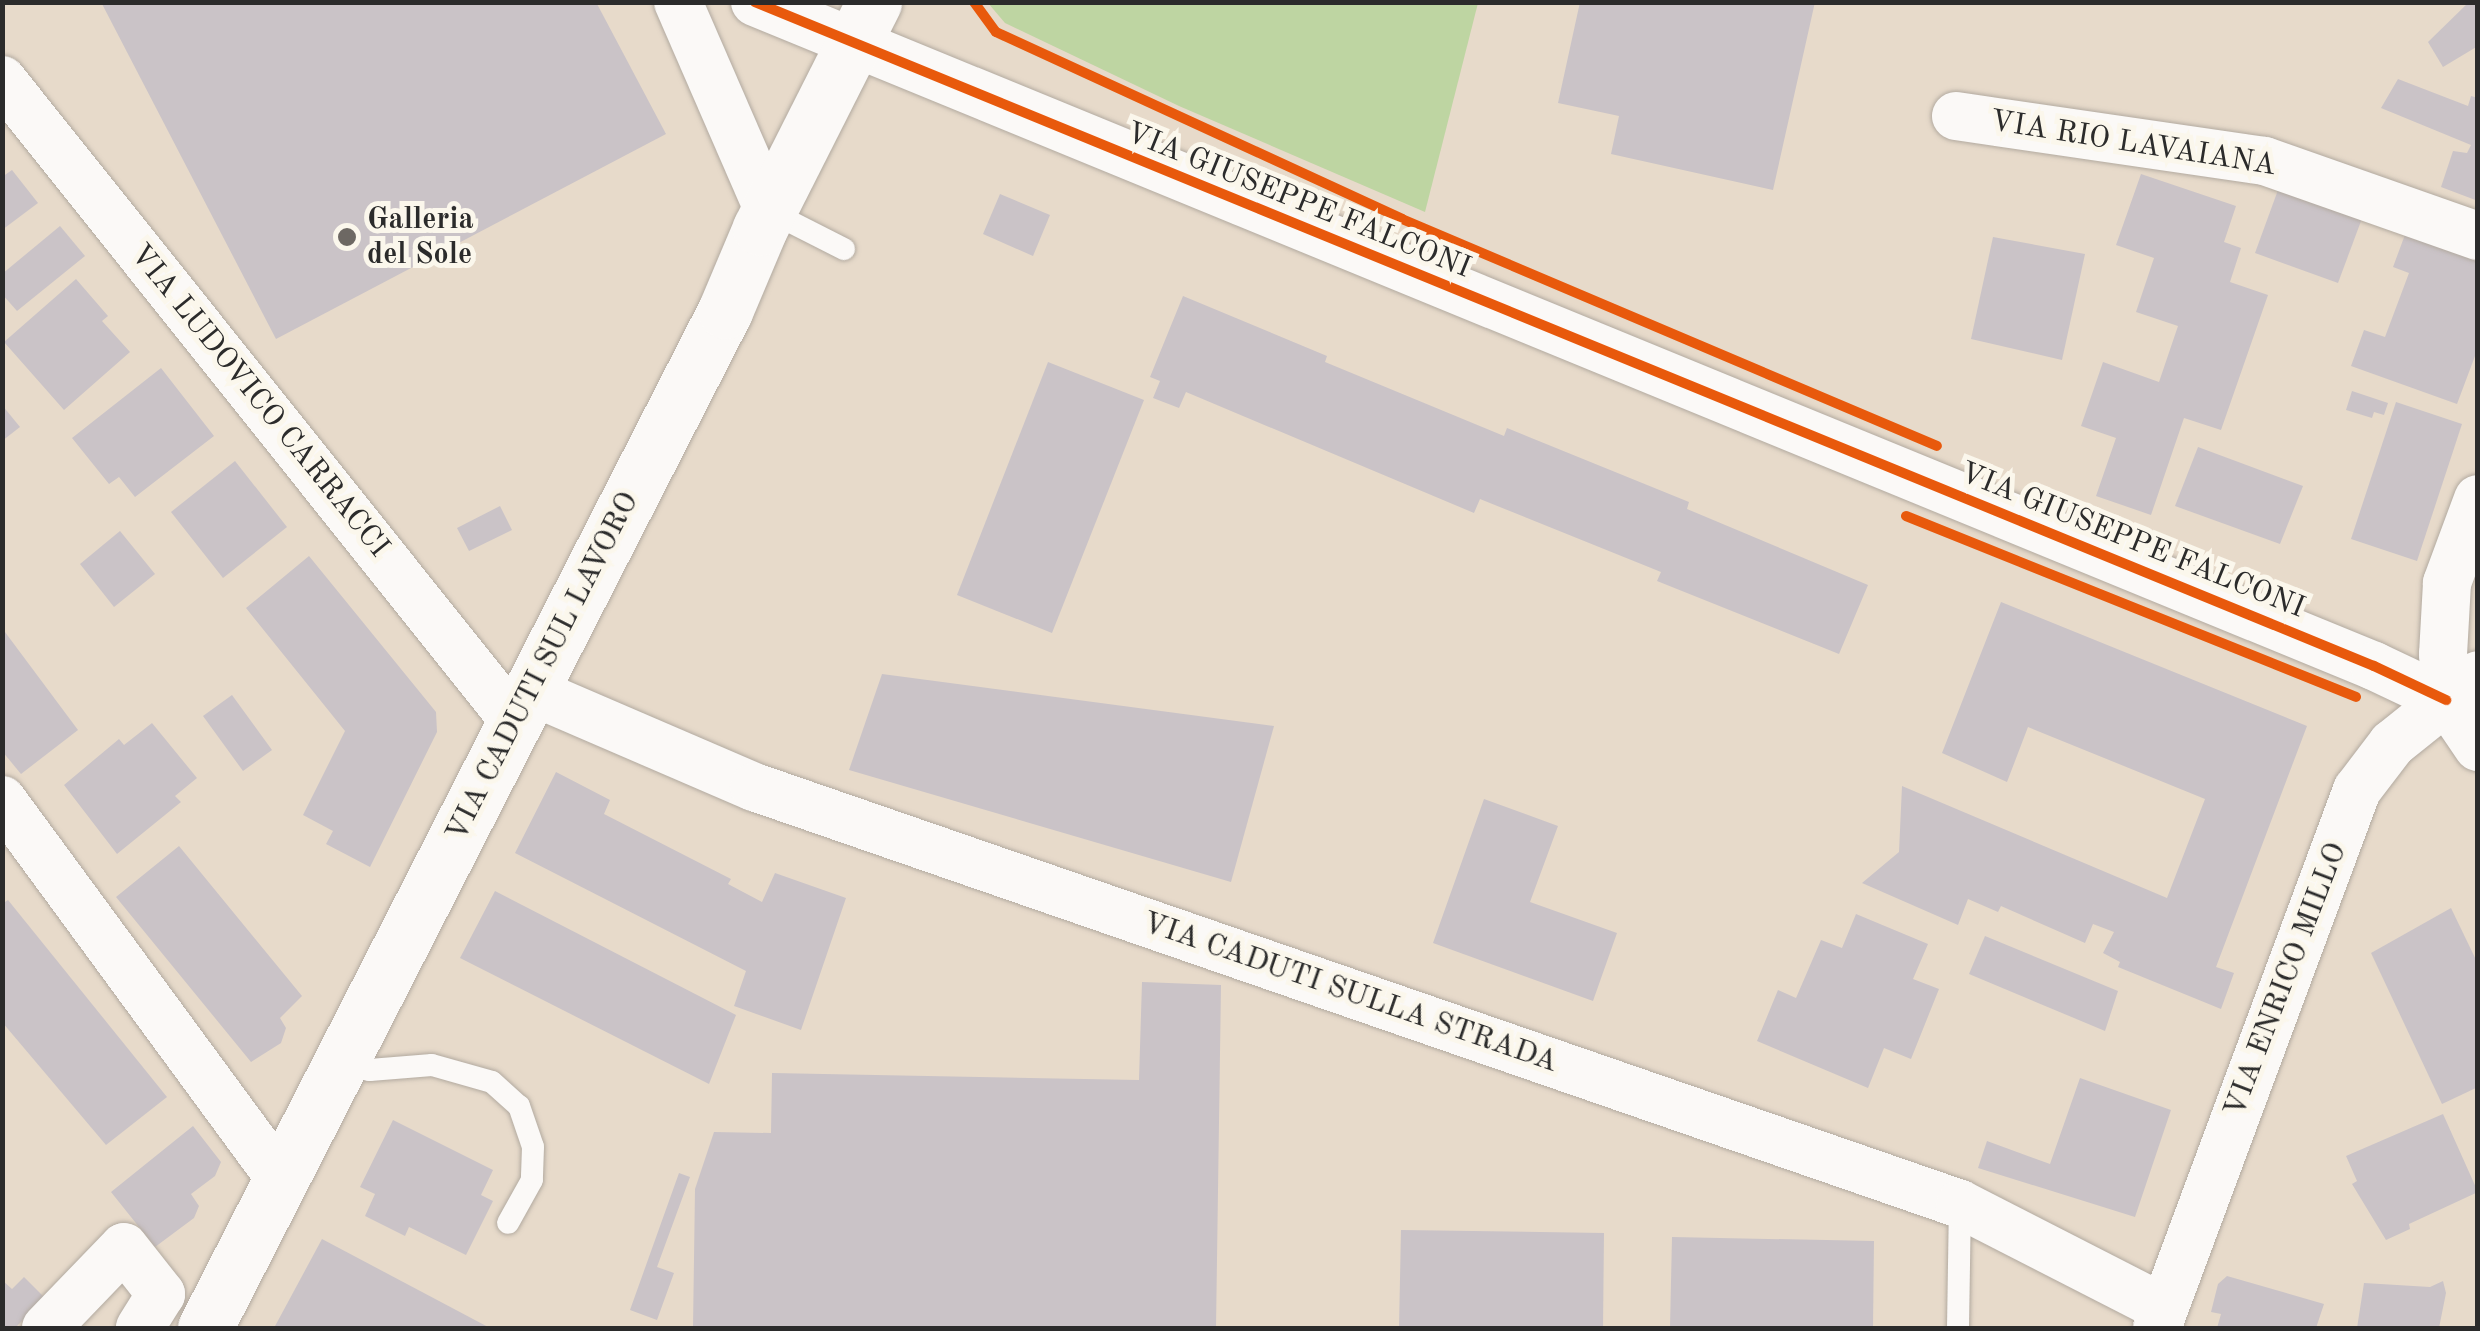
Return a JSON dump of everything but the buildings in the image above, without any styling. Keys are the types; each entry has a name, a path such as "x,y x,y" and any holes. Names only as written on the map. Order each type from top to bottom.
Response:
{"main road":[{"name":"VIA CADUTI SUL LAVORO","path":"205,1328 725,312 769,211 863,24"}],"street":[{"path":"678,2 769,211"},
{"name":"VIA GIUSEPPE FALCONI","path":"755,2 863,24 2374,666 2462,687"},
{"name":"VIA LUDOVICO CARRACCI","path":"2,80 523,707"},
{"name":"VIA RIO LAVAIANA","path":"1956,116 2265,160 2478,236"},
{"path":"2478,498 2447,583 2442,654 2462,687 2478,747"},
{"name":"VIA ENRICO MILLO","path":"2160,1318 2358,790 2392,744 2462,687"},
{"name":"VIA CADUTI SULLA STRADA","path":"523,707 1960,1204 2160,1318"},
{"path":"10,824 282,1180"},
{"path":"46,1328 124,1247 161,1294 140,1328"}],"lane":[{"path":"769,211 844,249"},
{"path":"341,1065 370,1070 432,1065 492,1082 519,1106 533,1147 532,1180 508,1224"},
{"path":"1958,1328 1960,1204"}],"green space":[{"path":"988,3 1478,3 1425,212 1179,106 1005,23"}],"cycle path":[{"path":"755,2 2374,666 2446,700"},
{"path":"974,2 996,32 1402,219 1937,446"},
{"path":"1906,516 2356,697"}],"place":[{"name":"Galleria del Sole","path":"347,237"}]}
